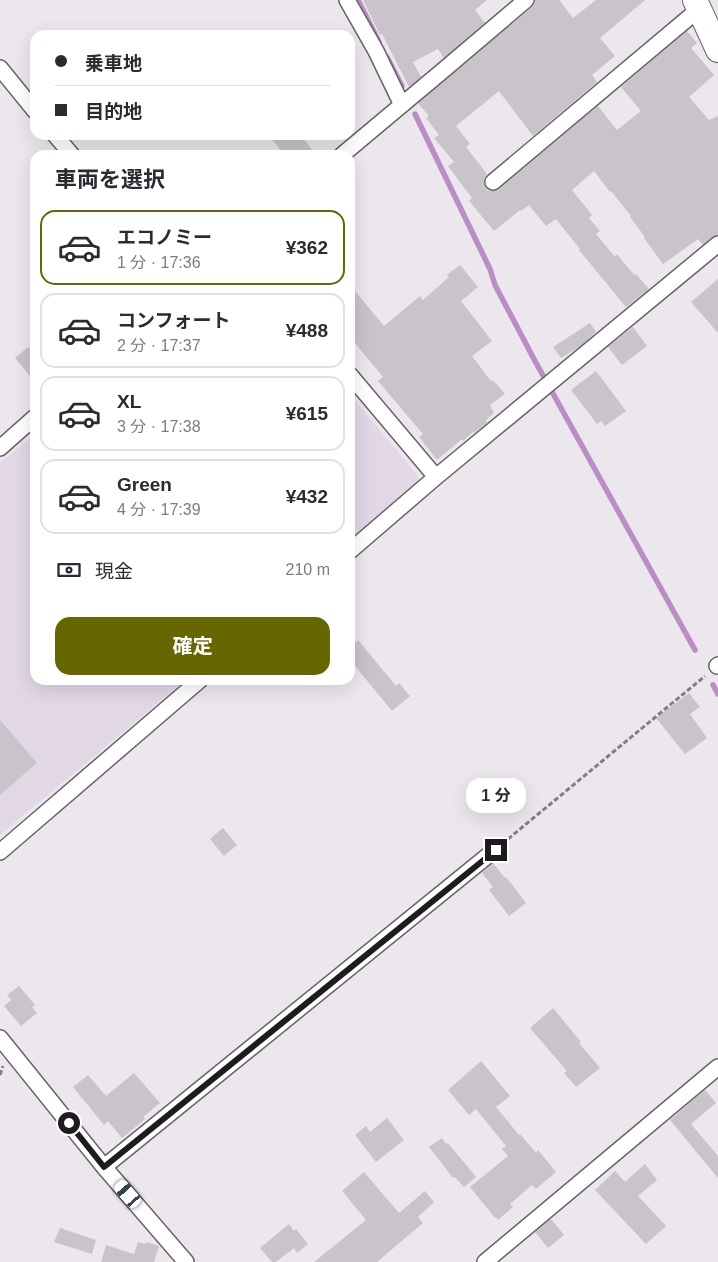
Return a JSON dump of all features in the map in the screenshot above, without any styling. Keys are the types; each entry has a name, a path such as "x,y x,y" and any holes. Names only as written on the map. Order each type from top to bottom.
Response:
{"main road":[{"path":"697,5 718,50"}],"street":[{"path":"347,0 376,51 402,105"},
{"path":"348,150 526,0"},
{"path":"493,182 697,5"},
{"path":"0,68 30,105"},
{"path":"59,140 68,150"},
{"path":"355,547 436,477 718,244"},
{"path":"355,381 436,477"},
{"path":"0,448 30,421"},
{"path":"0,852 194,685"},
{"path":"104,1167 496,850"},
{"path":"0,1038 104,1167 186,1262"},
{"path":"485,1262 718,1067"}],"path":[{"path":"496,850 717,666"}],"shaded area":[{"path":"355,400 418,476 417,485 355,537"},
{"path":"30,438 30,685 179,685 0,835 0,463"}],"building":[{"path":"363,0 487,0 475,10 485,23 444,58 438,49 413,62 421,77 409,87"},
{"path":"535,0 559,0 573,18 596,0 645,0 600,38 615,56 592,75 597,82 533,136 499,91 456,126 470,144 466,147 487,174 484,178 484,183 489,191 499,189 598,106 617,130 641,111 621,87 687,31 697,43 691,48 714,75 689,97 709,120 718,116 718,235 712,237 703,245 698,239 663,264 631,216 594,171 572,190 592,215 589,218 600,231 596,234 615,257 617,254 634,275 636,274 649,289 626,307 556,219 546,226 529,205 494,231 469,201 472,198 448,166 454,162 434,138 439,135 426,118 429,116 418,103 532,7 535,4"},
{"path":"272,140 305,140 312,150 281,150"},
{"path":"460,265 478,287 461,301 492,341 472,356 491,381 493,380 505,394 490,405 494,413 486,420 487,423 463,441 462,439 437,460 419,437 423,434 378,381 383,377 355,343 355,291 384,326 420,296 423,300 449,277 447,275"},
{"path":"718,279 718,333 691,302"},
{"path":"590,323 596,332 582,345 561,358 553,347"},
{"path":"633,327 647,346 622,365 608,347"},
{"path":"28,347 30,350 30,376 15,358"},
{"path":"596,371 626,411 605,426 601,421 597,424 571,390"},
{"path":"358,640 396,686 399,683 410,696 392,711 355,666 355,643"},
{"path":"689,693 700,707 690,714 707,738 685,754 656,718"},
{"path":"0,720 37,763 0,795"},
{"path":"223,828 237,845 224,856 210,839"},
{"path":"493,863 526,903 509,916 489,890 493,887 482,873"},
{"path":"19,986 35,1005 32,1007 37,1013 21,1026 4,1006 11,1000 7,995"},
{"path":"553,1008 600,1068 576,1087 564,1073 567,1071 530,1028"},
{"path":"481,1061 510,1096 496,1107 519,1135 536,1153 538,1150 556,1172 536,1189 532,1185 510,1204 513,1207 498,1220 470,1187 508,1156 502,1149 506,1146 476,1109 469,1115 448,1090"},
{"path":"134,1073 160,1103 143,1117 145,1119 122,1138 108,1121 104,1125 73,1087 88,1075 106,1096"},
{"path":"705,1090 716,1103 691,1124 718,1156 718,1178 670,1120"},
{"path":"387,1118 404,1140 376,1162 355,1135 366,1126 370,1132"},
{"path":"442,1138 476,1177 464,1187 455,1177 453,1178 429,1147"},
{"path":"645,1164 657,1180 638,1196 666,1226 646,1244 595,1190 615,1171 625,1182"},
{"path":"364,1172 399,1213 425,1191 434,1202 418,1217 423,1223 377,1262 314,1262 366,1220 342,1191"},
{"path":"551,1219 564,1235 548,1248 535,1232"},
{"path":"289,1224 294,1231 296,1229 308,1244 297,1253 294,1248 276,1262 272,1262 260,1248"},
{"path":"60,1228 96,1240 92,1254 54,1242"},
{"path":"138,1242 159,1246 154,1262 101,1262 106,1245 134,1254"}],"waterway":[{"path":"358,0 379,42"},
{"path":"387,57 402,86"},
{"path":"415,114 490,269 495,285 695,650"},
{"path":"713,685 718,694"}],"route":[{"path":"69,1123 104,1167 496,850"}]}
